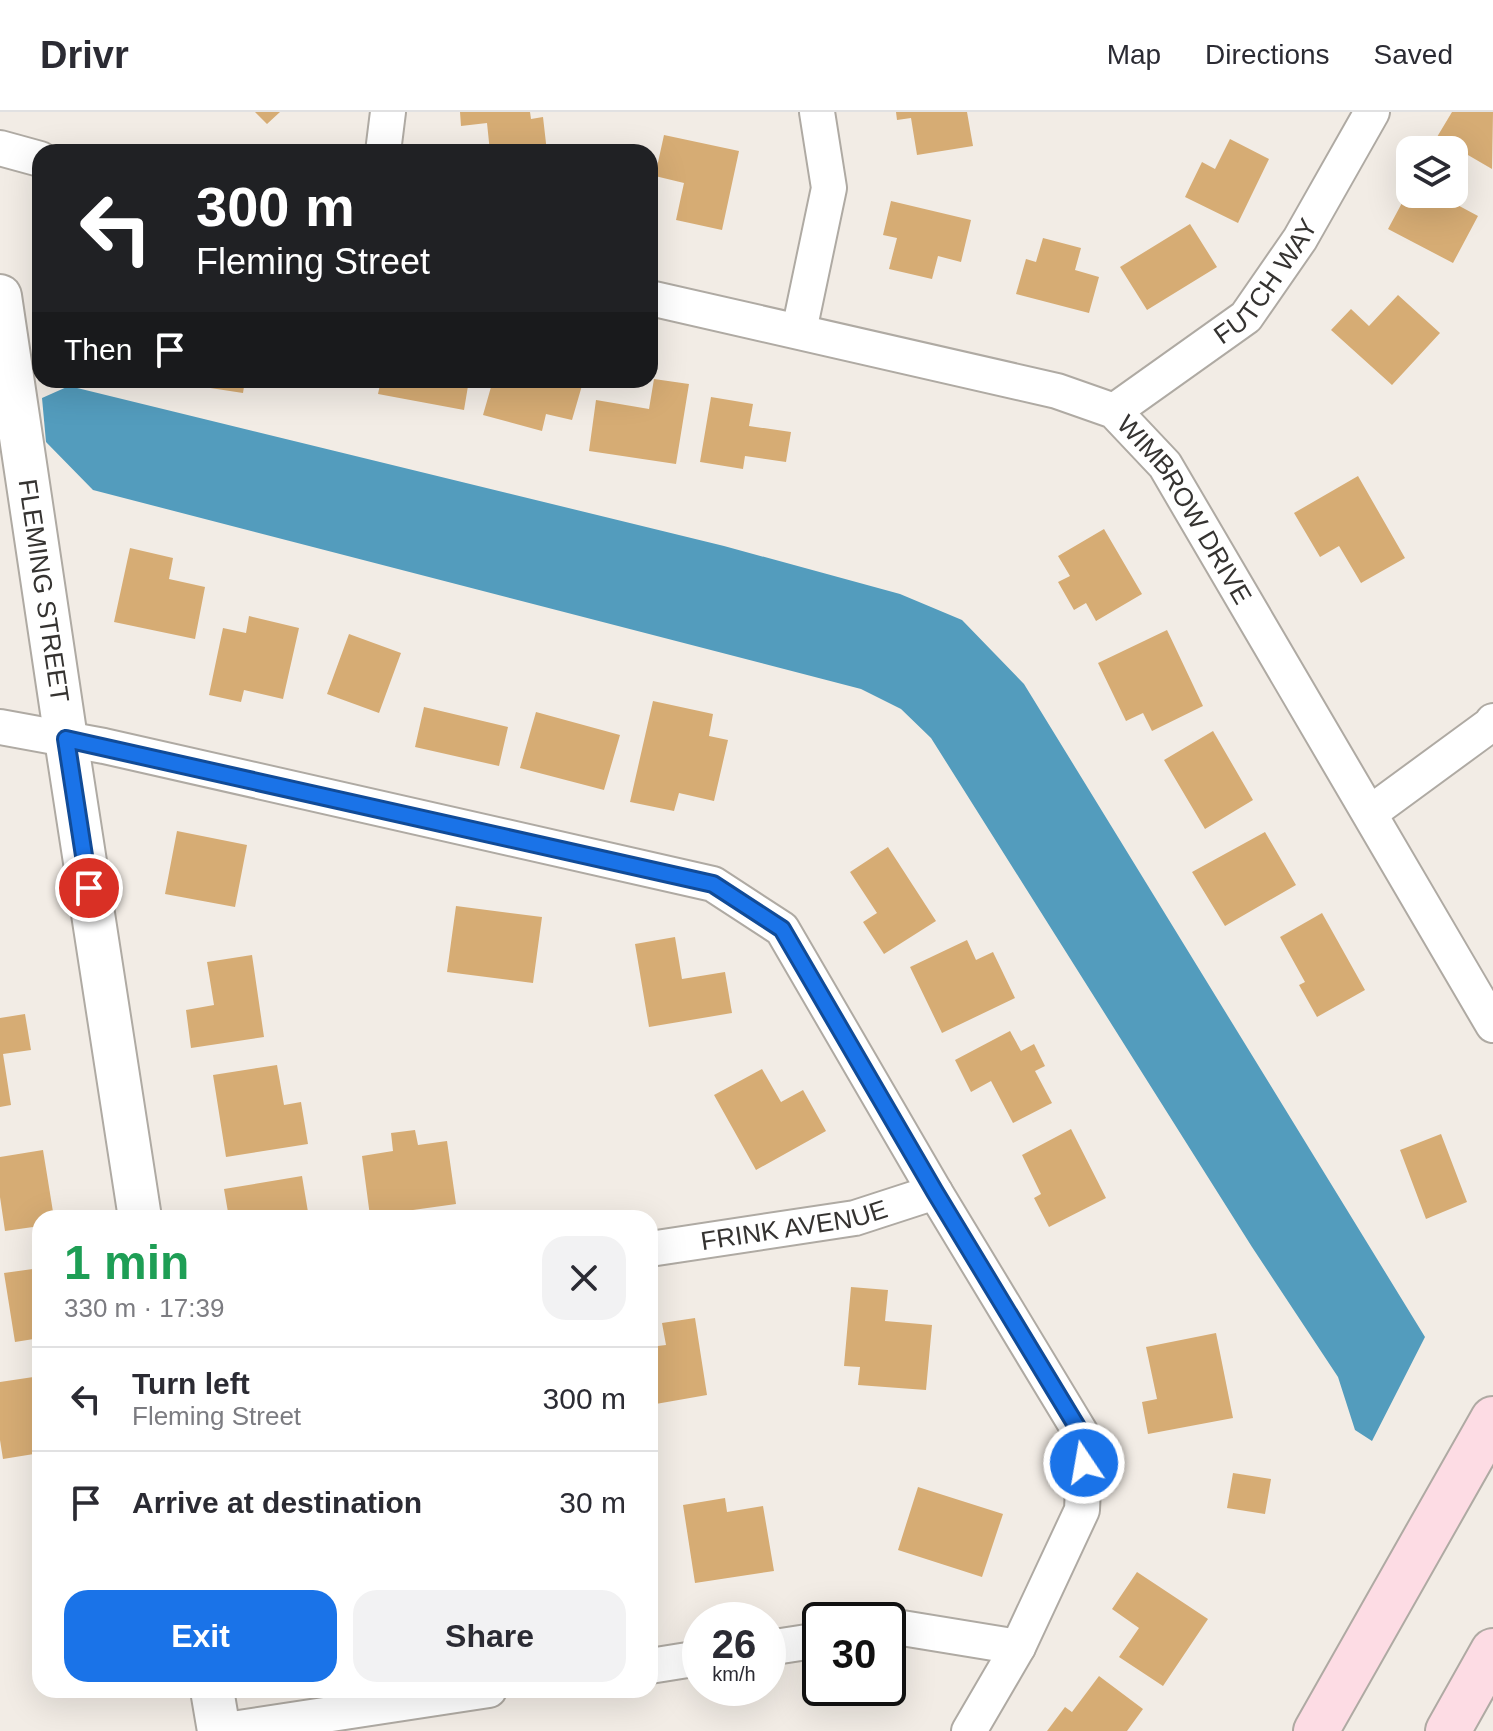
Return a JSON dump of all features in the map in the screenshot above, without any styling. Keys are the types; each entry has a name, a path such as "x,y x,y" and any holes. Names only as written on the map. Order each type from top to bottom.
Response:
{"main road":[{"path":"1316,1731 1493,1419"},
{"path":"1448,1731 1493,1651"}],"street":[{"path":"384,144 388,112"},
{"path":"799,331 829,188 817,112"},
{"name":"FUTCH WAY","path":"1114,411 1246,317 1300,239 1362,116"},
{"path":"0,148 32,157"},
{"name":"FLEMING STREET","path":"0,296 139,1210"},
{"name":"WIMBROW DRIVE","path":"658,300 1057,391 1114,411 1165,465 1493,1025"},
{"path":"1370,813 1493,721"},
{"path":"0,727 66,739 713,884 782,929 935,1192 1085,1440 1082,1510 1018,1647 969,1731"},
{"name":"FRINK AVENUE","path":"658,1248 855,1218 935,1192"},
{"path":"906,1629 1018,1647"},
{"path":"658,1665 682,1661"},
{"path":"213,1698 219,1731 436,1698"}],"water":[{"path":"64,388 77,388 724,546 900,594 962,620 1024,684 1425,1337 1372,1441 1355,1430 1338,1377 1252,1247 931,738 901,709 861,689 93,490 46,442 42,398"}],"building":[{"path":"255,112 280,112 267,124"},
{"path":"460,112 530,112 531,119 543,117 546,144 489,144 487,123 461,126"},
{"path":"896,112 967,112 973,146 917,155 911,118 897,120"},
{"path":"1452,112 1493,112 1492,169 1468,155 1468,136 1438,136"},
{"path":"664,135 739,151 722,230 676,220 684,183 658,177"},
{"path":"1230,139 1269,159 1238,223 1185,197 1202,162 1215,169"},
{"path":"891,201 971,220 961,262 938,256 932,279 889,269 897,238 883,235"},
{"path":"1399,208 1463,208 1478,216 1453,263 1388,229"},
{"path":"1190,224 1217,267 1147,310 1120,267"},
{"path":"1043,238 1081,248 1075,270 1099,277 1089,313 1016,294 1026,259 1036,262"},
{"path":"1398,295 1440,333 1392,385 1331,330 1351,309 1369,326"},
{"path":"658,380 689,384 676,464 589,451 596,400 649,409 652,388 658,388"},
{"path":"210,388 244,388 243,393"},
{"path":"379,388 468,388 464,410 378,394"},
{"path":"491,388 581,388 572,420 546,414 542,431 483,415"},
{"path":"711,397 753,404 749,426 791,432 786,462 745,456 743,469 700,462"},
{"path":"1358,476 1405,558 1361,583 1339,546 1320,557 1294,513"},
{"path":"1104,529 1142,594 1096,621 1086,603 1074,610 1058,582 1070,576 1058,556"},
{"path":"130,548 173,558 169,579 205,587 195,639 114,622"},
{"path":"249,616 299,628 283,699 244,690 241,702 209,695 223,628 246,633"},
{"path":"1167,630 1203,706 1152,731 1143,713 1126,721 1098,663"},
{"path":"349,634 401,653 379,713 327,694"},
{"path":"653,701 713,714 709,736 728,740 714,801 679,793 674,811 630,802"},
{"path":"424,707 508,727 499,766 415,747"},
{"path":"536,712 620,735 604,790 520,768"},
{"path":"1213,731 1253,800 1205,829 1164,760"},
{"path":"177,831 247,845 235,907 165,894"},
{"path":"1265,832 1296,885 1225,926 1192,872"},
{"path":"888,847 936,921 884,954 863,922 877,913 850,872"},
{"path":"456,906 542,917 533,983 447,972"},
{"path":"1322,913 1365,990 1317,1017 1299,985 1305,982 1280,937"},
{"path":"675,937 682,979 725,972 732,1013 649,1027 635,944"},
{"path":"967,940 976,960 993,952 1015,998 942,1033 910,967"},
{"path":"252,955 264,1037 191,1048 186,1010 214,1005 207,962"},
{"path":"25,1014 31,1050 3,1054 11,1105 0,1107 0,1018"},
{"path":"1010,1031 1021,1051 1034,1044 1045,1066 1035,1071 1052,1103 1013,1123 991,1081 971,1092 955,1060"},
{"path":"277,1065 284,1105 301,1102 308,1144 226,1157 213,1075"},
{"path":"762,1069 781,1102 803,1090 826,1131 756,1170 714,1095"},
{"path":"1071,1129 1106,1198 1049,1227 1034,1198 1041,1194 1022,1155"},
{"path":"415,1130 418,1145 447,1141 456,1204 413,1210 369,1210 362,1156 393,1151 391,1133"},
{"path":"1441,1134 1467,1202 1426,1219 1400,1150"},
{"path":"43,1150 53,1210 32,1210 32,1227 5,1231 0,1197 0,1157"},
{"path":"302,1176 308,1210 228,1210 224,1189"},
{"path":"32,1269 32,1339 15,1342 4,1273"},
{"path":"851,1287 888,1290 885,1321 932,1325 926,1390 858,1385 860,1367 844,1366"},
{"path":"695,1318 707,1395 658,1404 658,1346 666,1345 662,1323"},
{"path":"1216,1333 1233,1418 1148,1434 1142,1402 1157,1399 1146,1347"},
{"path":"32,1377 32,1454 3,1459 0,1382"},
{"path":"1233,1473 1271,1479 1265,1514 1227,1508"},
{"path":"918,1487 1003,1514 982,1577 898,1550"},
{"path":"725,1498 727,1512 763,1506 774,1571 695,1583 683,1505"},
{"path":"1137,1572 1208,1619 1163,1686 1119,1657 1139,1628 1112,1609"},
{"path":"1099,1676 1143,1709 1127,1731 1047,1731 1065,1707 1072,1712"}],"route":[{"path":"89,888 66,739 713,884 782,929 935,1192 1085,1440 1084,1463"}]}
